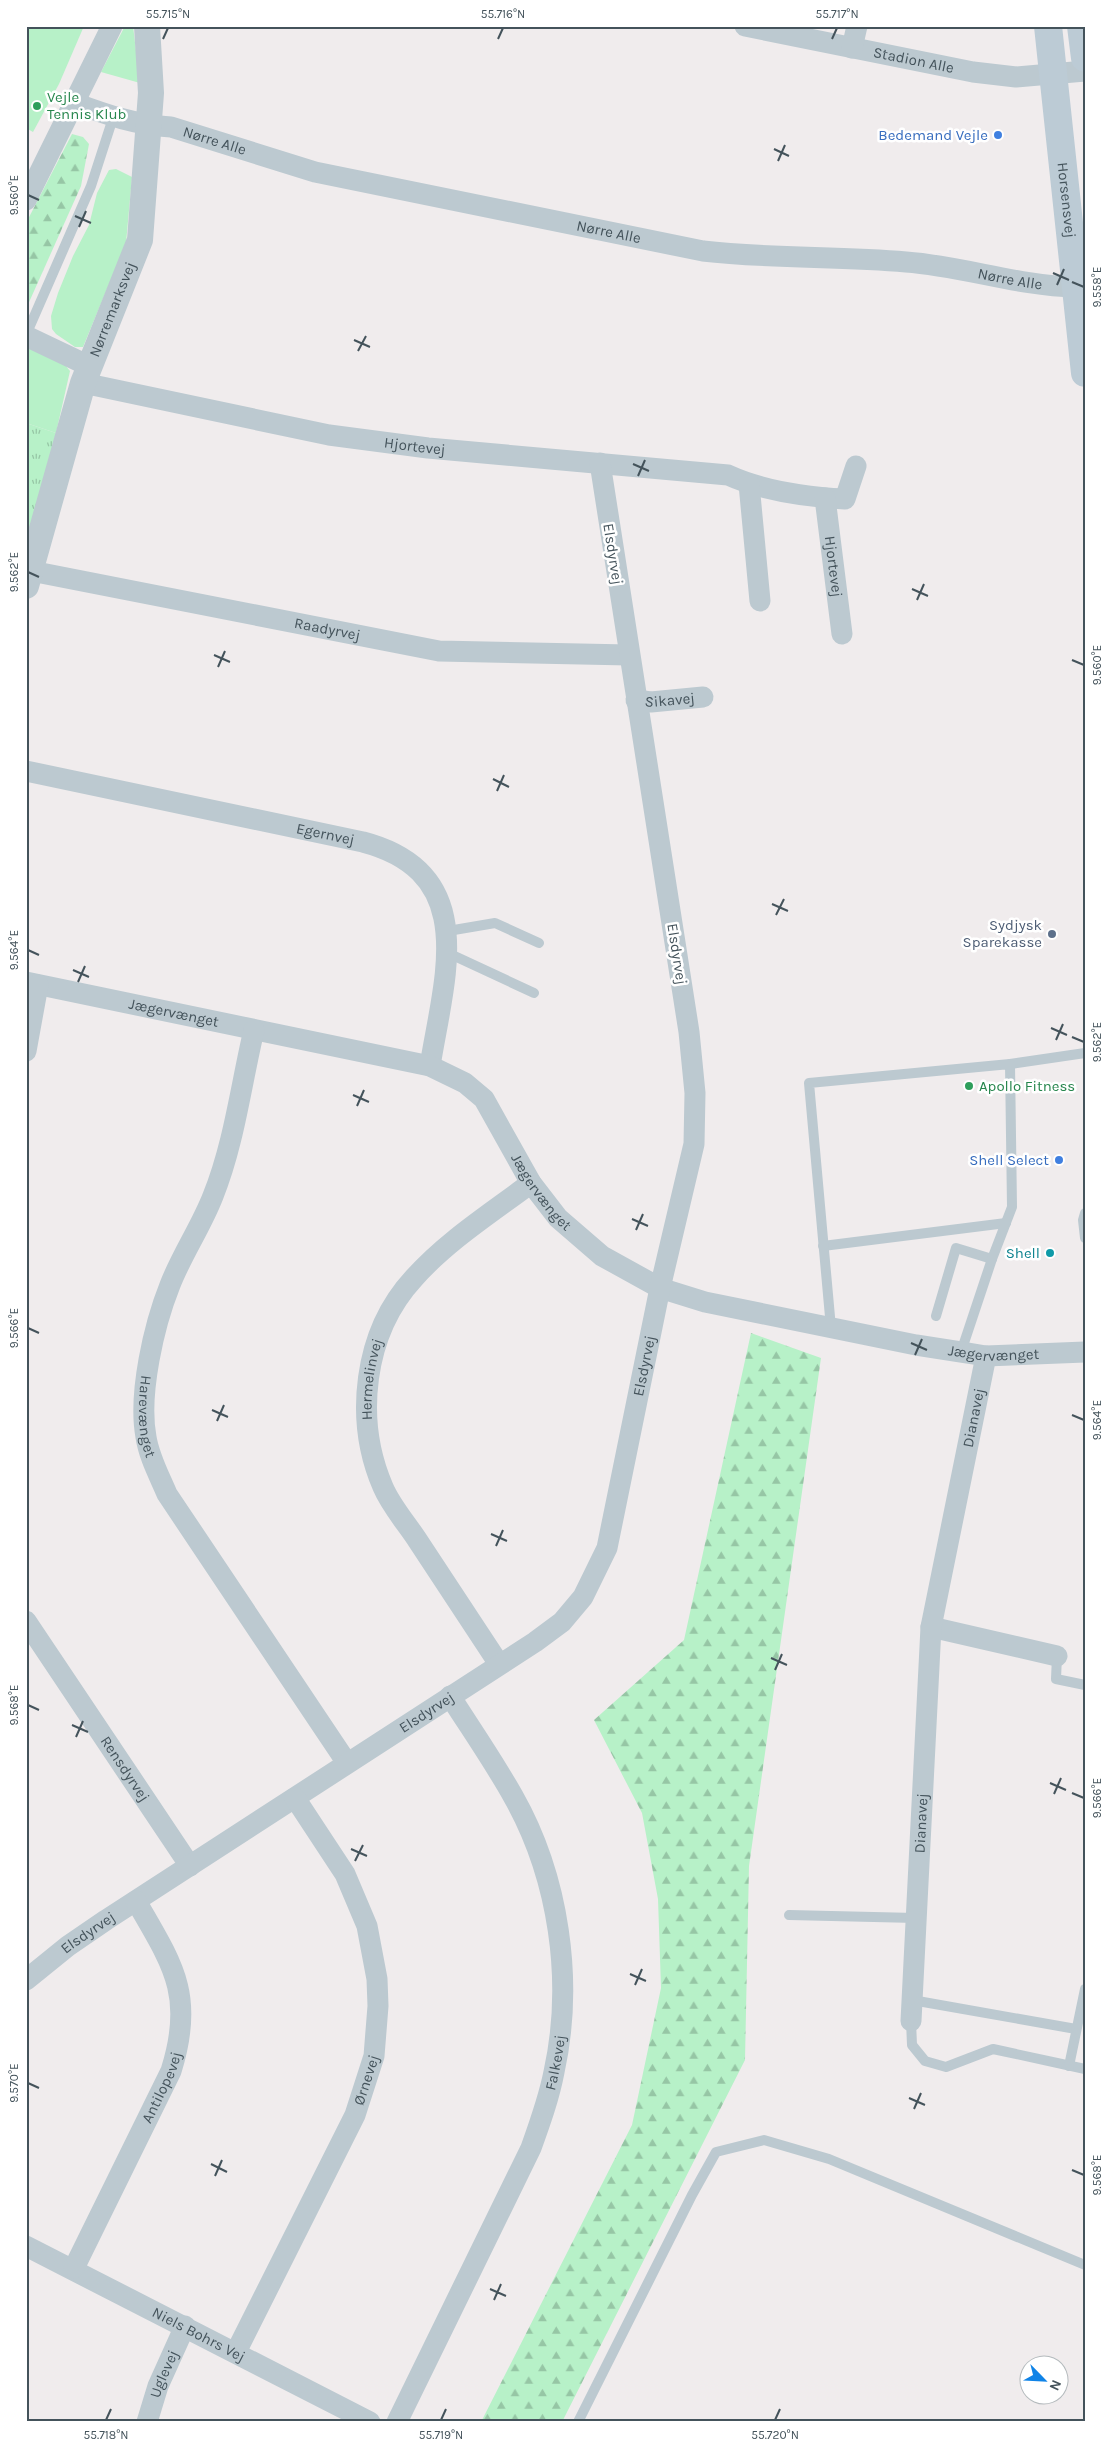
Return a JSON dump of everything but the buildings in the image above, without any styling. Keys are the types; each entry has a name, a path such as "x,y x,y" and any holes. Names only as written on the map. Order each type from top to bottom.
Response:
{"main road":[{"name":"Horsensvej","path":"1048,26 1085,373"},
{"path":"1082,30 1085,58"},
{"path":"1067,215 1085,256"}],"street":[{"path":"26,200 112,26"},
{"name":"Nørremarksvej","path":"29,579 86,375 140,240 150,126 151,93 147,26"},
{"name":"Stadion Alle","path":"745,26 973,72 1016,77 1054,76 1085,71"},
{"path":"852,48 856,26"},
{"name":"Nørre Alle","path":"75,102 113,118 150,126 172,127 315,172 704,251 753,257 905,262 951,266 1044,287 1076,287"},
{"name":"Hjortevej","path":"26,336 86,375 329,435 428,448 728,475 749,484 825,498 845,499 856,466"},
{"name":"Elsdyrvej","path":"28,1976 68,1946 562,1622 583,1597 596,1574 607,1548 660,1288 694,1144 696,1093 679,962 636,700 600,463"},
{"path":"749,484 760,602"},
{"name":"Hjortevej","path":"825,498 842,634"},
{"name":"Raadyrvej","path":"29,579 439,651 629,655"},
{"name":"Sikavej","path":"636,700 651,702 703,696"},
{"name":"Egernvej","path":"26,771 381,847 398,855 426,880 442,908 448,931 448,953 430,1066"},
{"path":"26,1051 32,984"},
{"name":"Jægervænget","path":"32,984 430,1066 465,1083 484,1099 531,1183 558,1218 602,1256 660,1288 705,1302 831,1328 986,1356 1085,1352"},
{"name":"Harevænget","path":"254,1030 226,1152 213,1195 170,1285 155,1330 144,1396 145,1436 153,1462 167,1494 347,1763"},
{"name":"Hermelinvej","path":"499,1664 383,1488 370,1446 366,1401 372,1357 388,1315 413,1278 445,1248 531,1183"},
{"name":"Dianavej","path":"911,2021 931,1627 986,1356"},
{"name":"Rensdyrvej","path":"26,1621 190,1866"},
{"path":"931,1627 1057,1656"},
{"name":"Falkevej","path":"397,2422 531,2148 555,2071 561,2031 563,1991 561,1950 555,1910 545,1871 531,1833 514,1796 450,1696"},
{"name":"Ørnevej","path":"236,2352 355,2115 366,2085 375,2048 377,1979 367,1926 358,1899 345,1874 295,1798"},
{"name":"Antilopevej","path":"74,2268 171,2071 180,2042 182,2014 178,1986 170,1960 136,1901"},
{"name":"Niels Bohrs Vej","path":"26,2246 74,2268 368,2421"},
{"name":"Uglevej","path":"147,2422 158,2386 185,2326"}],"lane":[{"path":"26,336 91,186 113,118"},
{"path":"448,931 495,923 539,943"},
{"path":"448,953 534,993"},
{"path":"831,1328 809,1083 1010,1064 1085,1053"},
{"path":"961,1352 992,1259 1012,1207 1010,1064"},
{"path":"1085,1213 1083,1220 1085,1238"},
{"path":"824,1246 1006,1223"},
{"path":"936,1316 956,1248 992,1259"},
{"path":"1057,1656 1056,1679 1085,1686"},
{"path":"788,1914 916,1918"},
{"path":"1069,2066 1085,1989"},
{"path":"912,2000 1076,2029"},
{"path":"911,2021 912,2045 924,2061 946,2067 994,2049 1085,2069"},
{"path":"578,2422 692,2195 716,2152 764,2140 829,2159 1085,2265"}],"green space":[{"path":"26,26 84,26 59,84 33,132 26,128"},
{"path":"125,26 133,26 140,83 101,72"},
{"path":"72,134 83,137 89,144 81,186 26,309 26,223"},
{"path":"116,169 132,177 126,243 83,347 75,347 52,329 51,316 73,256 89,225 97,193 109,170"},
{"path":"26,347 65,365 70,371 56,433 26,423"},
{"path":"26,423 56,433 26,542"},
{"path":"751,1333 821,1358 749,1866 745,2060 562,2422 481,2422 632,2125 661,1988 658,1899 642,1813 594,1720 684,1640"}],"place":[{"name":"Vejle Tennis Klub","path":"37,106"},
{"name":"Bedemand Vejle","path":"998,135"},
{"name":"Sydjysk Sparekasse","path":"1052,934"},
{"name":"Apollo Fitness","path":"969,1086"},
{"name":"Shell Select","path":"1059,1160"},
{"name":"Shell","path":"1050,1253"}]}
